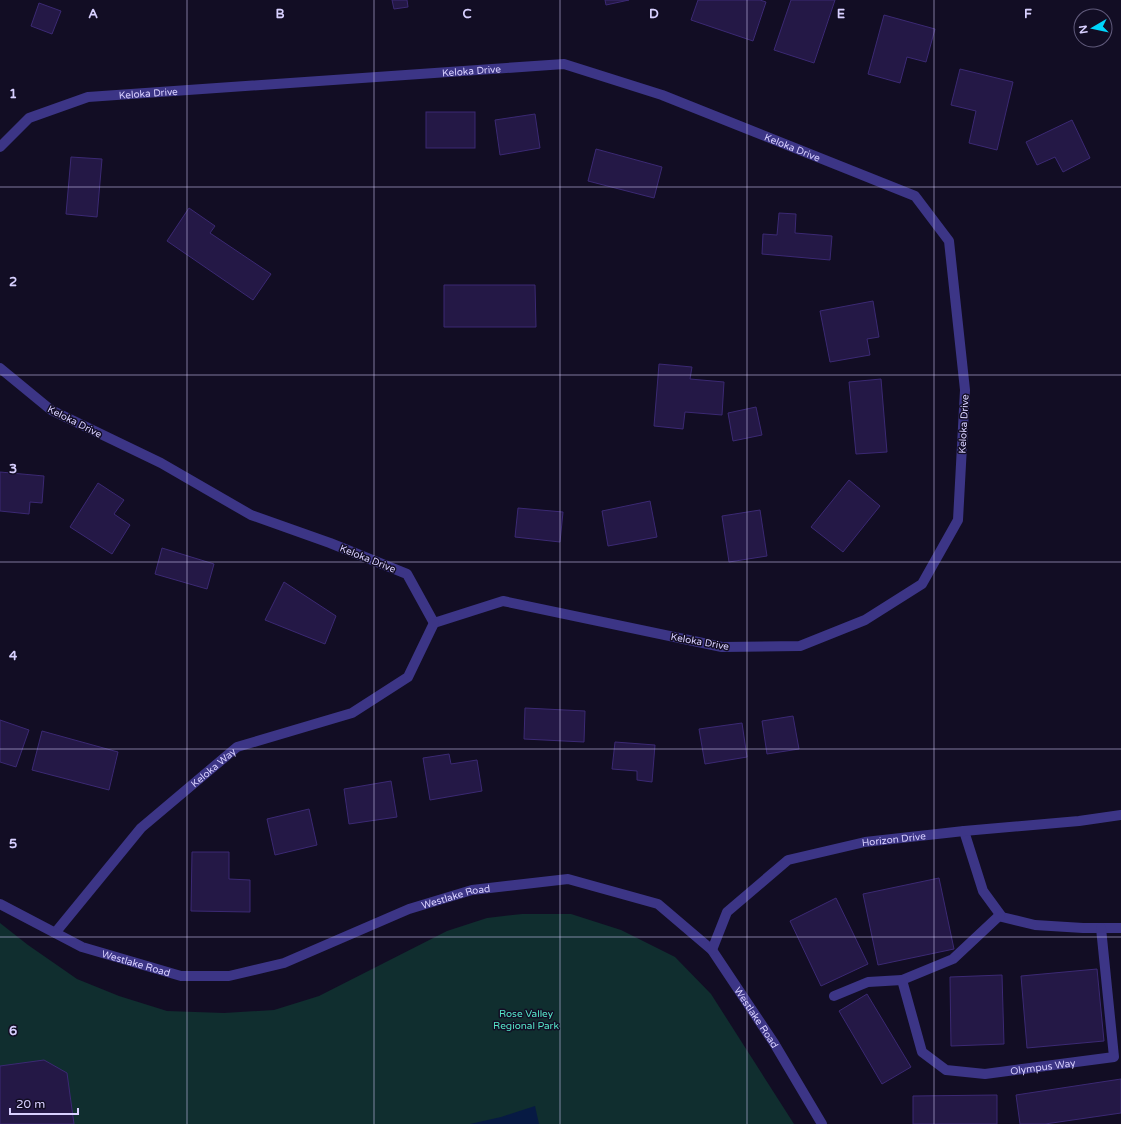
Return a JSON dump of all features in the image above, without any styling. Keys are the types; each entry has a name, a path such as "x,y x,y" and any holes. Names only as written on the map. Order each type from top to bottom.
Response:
{"street":[{"name":"Keloka Drive","path":"0,147 29,118 88,97 564,64 662,95 915,196 949,241 965,390 958,520 922,584 865,620 800,646 722,647 503,601 434,624 407,574 330,543 251,515 161,463 51,410 0,368"},
{"name":"Keloka Way","path":"55,933 141,828 237,747 352,713 408,677 434,624"},
{"name":"Horizon Drive","path":"712,950 727,912 788,860 865,842 964,831 1079,821 1121,815"},
{"path":"964,831 983,891 1002,917 1035,925 1083,928 1121,928"},
{"name":"Westlake Road","path":"0,904 82,947 181,976 229,976 284,962 409,909 472,890 568,878 658,904 712,950 774,1043 822,1124"},
{"path":"834,996 868,982 902,980 953,959 1000,915"},
{"name":"Olympus Way","path":"902,980 922,1052 946,1070 984,1074 1114,1057 1101,928"}],"green space":[{"name":"Rose Valley Regional Park","path":"522,914 571,914 621,930 675,957 711,994 794,1124 0,1124 0,923 28,945 77,979 119,996 167,1011 224,1013 274,1010 319,996 447,931 487,918"}],"water":[{"path":"535,1106 539,1124 470,1124 501,1117"}],"building":[{"path":"392,0 407,0 408,7 394,9"},
{"path":"605,0 629,0 606,5"},
{"path":"698,0 760,0 766,2 753,41 691,20"},
{"path":"791,0 835,0 814,63 774,50"},
{"path":"39,3 61,11 52,34 31,26"},
{"path":"884,15 935,29 926,62 907,57 900,83 868,74"},
{"path":"960,69 1013,82 997,150 969,143 976,111 951,105"},
{"path":"426,112 475,112 475,148 426,148"},
{"path":"535,114 540,148 500,155 495,120"},
{"path":"1072,120 1090,158 1063,172 1055,157 1037,165 1026,142"},
{"path":"596,149 662,167 654,198 588,181"},
{"path":"71,157 102,159 97,217 66,214"},
{"path":"189,208 215,226 210,233 271,274 253,300 167,241"},
{"path":"779,213 796,214 795,233 832,236 830,260 762,254 763,234 777,235"},
{"path":"444,285 535,285 536,327 444,327"},
{"path":"873,301 879,337 867,339 870,355 830,362 820,311"},
{"path":"659,364 692,367 690,379 724,382 722,415 685,412 683,429 654,426"},
{"path":"881,379 887,452 856,454 849,382"},
{"path":"756,407 762,435 733,441 728,413"},
{"path":"0,472 44,476 42,503 30,502 29,514 0,511"},
{"path":"849,480 880,506 843,552 811,527"},
{"path":"98,483 124,500 114,514 130,525 112,554 70,527"},
{"path":"650,501 657,537 608,546 602,511"},
{"path":"518,508 563,512 560,542 515,537"},
{"path":"760,510 767,556 729,562 722,516"},
{"path":"162,548 214,564 207,589 155,574"},
{"path":"284,582 336,616 325,644 265,620"},
{"path":"525,708 585,711 584,742 524,739"},
{"path":"793,716 799,749 767,754 762,721"},
{"path":"0,720 29,730 16,767 0,762"},
{"path":"742,723 747,757 705,764 699,729"},
{"path":"42,731 118,752 109,790 32,770"},
{"path":"615,742 655,745 652,782 637,780 637,771 612,769"},
{"path":"449,754 451,764 477,760 482,791 430,800 423,758"},
{"path":"391,781 397,817 349,824 344,789"},
{"path":"309,809 317,845 275,855 267,819"},
{"path":"192,852 229,852 229,879 250,880 250,912 191,911"},
{"path":"939,878 954,949 878,965 863,894"},
{"path":"836,898 868,964 821,986 790,921"},
{"path":"1097,969 1104,1041 1027,1048 1021,976"},
{"path":"1002,975 1004,1044 951,1046 950,977"},
{"path":"867,994 911,1067 882,1084 839,1011"},
{"path":"44,1060 67,1073 74,1124 0,1124 0,1066"},
{"path":"1121,1079 1121,1113 1045,1124 1020,1124 1016,1095"},
{"path":"997,1095 997,1124 913,1124 913,1096"}]}
